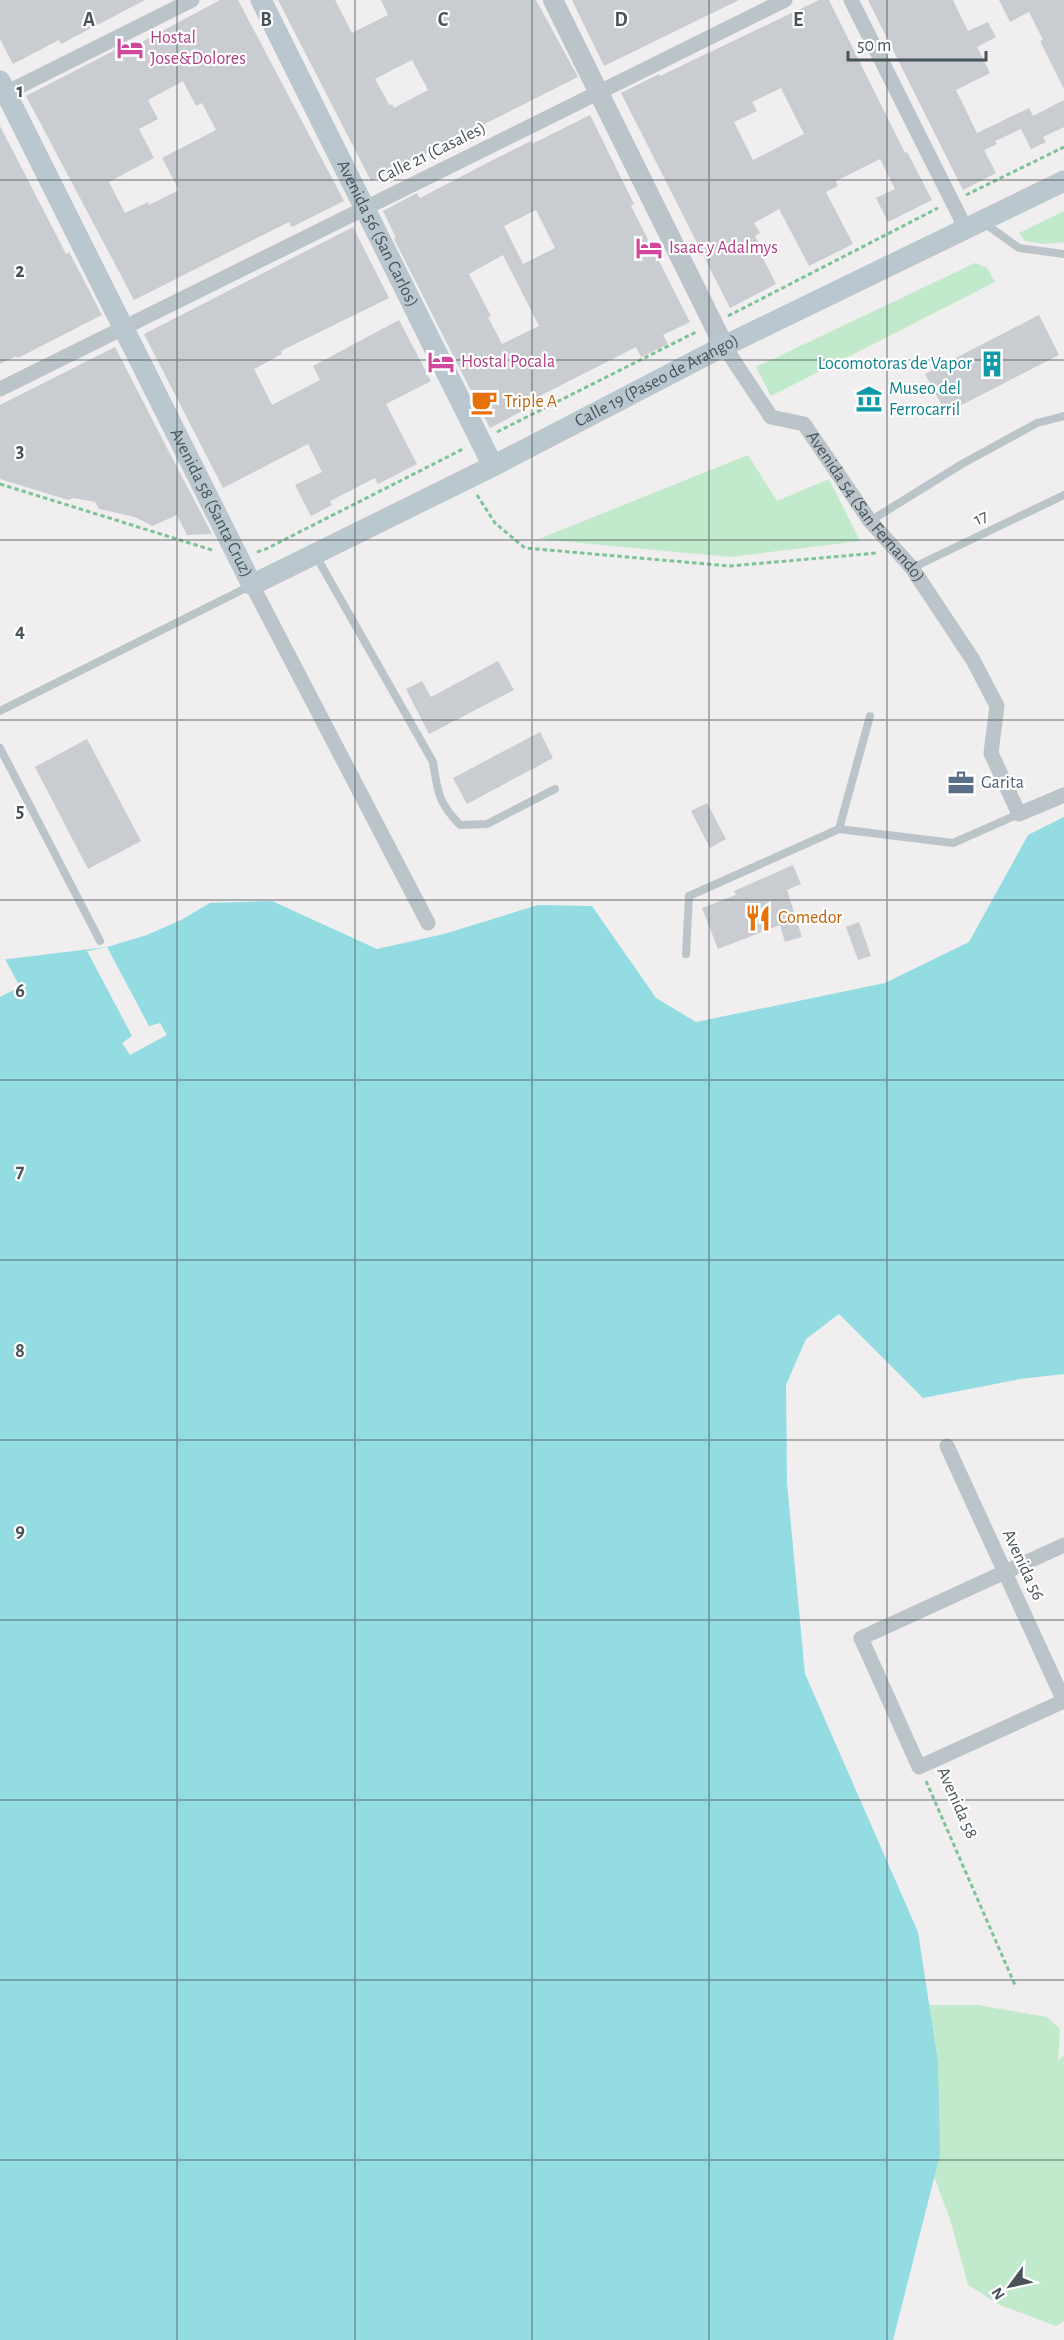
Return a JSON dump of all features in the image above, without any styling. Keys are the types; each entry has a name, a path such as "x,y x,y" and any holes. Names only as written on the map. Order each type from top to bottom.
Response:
{"main road":[{"name":"Avenida 56 (San Carlos)","path":"261,0 493,466"},
{"name":"Avenida 58 (Santa Cruz)","path":"2,90 122,329 246,554 252,585"},
{"name":"Calle 19 (Paseo de Arango)","path":"252,585 493,466 724,346 1064,181"}],"street":[{"path":"2,90 192,0"},
{"name":"Avenida 54 (San Fernando)","path":"553,0 724,346 771,417 804,424 870,521 912,568 973,660 997,706 991,753 1019,814"},
{"name":"Calle 21 (Casales)","path":"0,389 785,0"},
{"path":"851,0 952,201 973,225"},
{"name":"Avenida 58 (Santa Cruz)","path":"252,585 428,923"},
{"path":"1019,814 1064,795"},
{"name":"Avenida 56","path":"947,1446 1064,1701"},
{"path":"1004,1572 1064,1545"},
{"name":"Avenida 58","path":"919,1767 861,1638 1004,1572"},
{"path":"919,1767 1064,1701"}],"lane":[{"path":"973,225 1019,248 1064,254"},
{"path":"870,521 962,464 1037,423 1064,416"},
{"name":"17","path":"912,568 1064,495"},
{"path":"315,554 433,762 437,786 444,807 460,825 487,824 555,789"},
{"path":"0,711 252,585"},
{"path":"839,829 870,716"},
{"path":"0,748 100,940"},
{"path":"686,954 689,896 839,829 953,843 1019,814"}],"path":[{"path":"0,484 246,554 258,553 952,201 1064,147"},
{"path":"467,479 495,524 525,548 730,566 897,551"},
{"name":"Avenida 58","path":"919,1767 1015,1985"}],"green space":[{"path":"1064,211 1064,242 1044,244 1025,241 1019,233"},
{"path":"975,263 987,268 995,282 771,396 756,367"},
{"path":"748,455 777,501 829,479 860,541 730,557 539,539"},
{"path":"929,2005 977,2005 1047,2017 1060,2029 1058,2061 1064,2055 1064,2321 1056,2326 1000,2305 968,2285 951,2222 934,2176 940,2154"}],"water":[{"path":"1064,817 1064,1374 1020,1379 923,1398 839,1314 806,1339 786,1385 787,1483 805,1674 918,1932 938,2062 940,2155 893,2340 0,2340 0,960 107,947 147,935 181,920 210,903 272,901 377,949 444,934 538,905 592,906 656,998 696,1022 885,983 969,942 1028,835"}],"pier":[{"path":"107,947 149,1026 160,1023 167,1035 130,1055 122,1043 132,1036 87,951"},
{"path":"5,959 20,987 0,997 0,960"}],"building":[{"path":"0,0 145,0 61,44 59,40 13,64 0,39"},
{"path":"220,0 238,0 344,201 292,227 289,222 134,300 26,96 121,47 123,52","holes":["183,81 196,106 202,103 216,130 162,158 179,190 149,205 148,202 125,213 109,182 154,158 139,129 158,119 148,100"]},
{"path":"278,0 335,0 352,33 388,15 381,0 536,0 578,77 371,181","holes":["412,60 428,90 394,108 392,104 390,106 375,79"]},
{"path":"572,0 739,0 604,66"},
{"path":"819,0 829,0 905,153 907,152 932,200 888,222 876,198 895,189 880,159 836,181 838,186 826,192 853,244 809,266 779,209 754,223 760,233 755,236 764,252 761,254 776,284 730,308 621,93 659,74 660,76","holes":["781,88 804,134 753,160 734,122 757,111 752,102"]},
{"path":"868,0 953,0 968,31 988,22 996,37 977,47 990,73 956,90 977,133 1029,108 1033,116 1064,100 1064,127 1043,137 1046,142 1031,149 1021,129 995,141 997,144 984,150 996,173 963,190"},
{"path":"999,0 1064,0 1064,89 1040,41 1043,40 1029,12 1010,22"},
{"path":"590,115 634,204 631,206 690,322 663,335 668,344 641,357 636,347 528,402 530,407 490,428 394,239 396,238 383,211 417,193 420,198 531,141 532,144","holes":["536,210 555,248 523,264 504,226","503,255 539,326 502,344 488,317 491,316 469,274"]},
{"path":"0,126 66,254 69,252 102,315 18,358 16,356 0,364"},
{"path":"353,227 389,298 281,351 282,354 254,369 272,405 320,380 313,366 399,320 431,381 386,404 417,464 378,484 375,478 330,501 332,505 311,516 295,485 322,472 308,444 223,488 144,334"},
{"name":"Locomotoras de Vapor","path":"1039,315 1059,355 946,413 925,374"},
{"path":"115,347 212,534 187,535 177,515 152,526 135,517 99,509 95,502 74,498 68,500 0,479 0,405"},
{"path":"498,661 514,690 429,734 406,689 422,681 431,697"},
{"path":"540,732 553,758 467,804 453,778"},
{"path":"87,739 141,841 88,869 35,767"},
{"path":"707,803 726,839 710,848 691,811"},
{"path":"793,865 801,884 787,890 802,937 785,942 780,925 718,949 702,908 736,895 734,891"},
{"path":"859,922 871,956 858,960 846,927"}],"place":[{"name":"Hostal Jose&Dolores","path":"130,48"},
{"name":"Isaac y Adalmys","path":"649,248"},
{"name":"Hostal Pocala","path":"441,362"},
{"name":"Locomotoras de Vapor","path":"992,364"},
{"name":"Museo del Ferrocarril","path":"869,399"},
{"name":"Triple A","path":"484,402"},
{"name":"Garita","path":"961,783"},
{"name":"Comedor","path":"758,918"}]}
